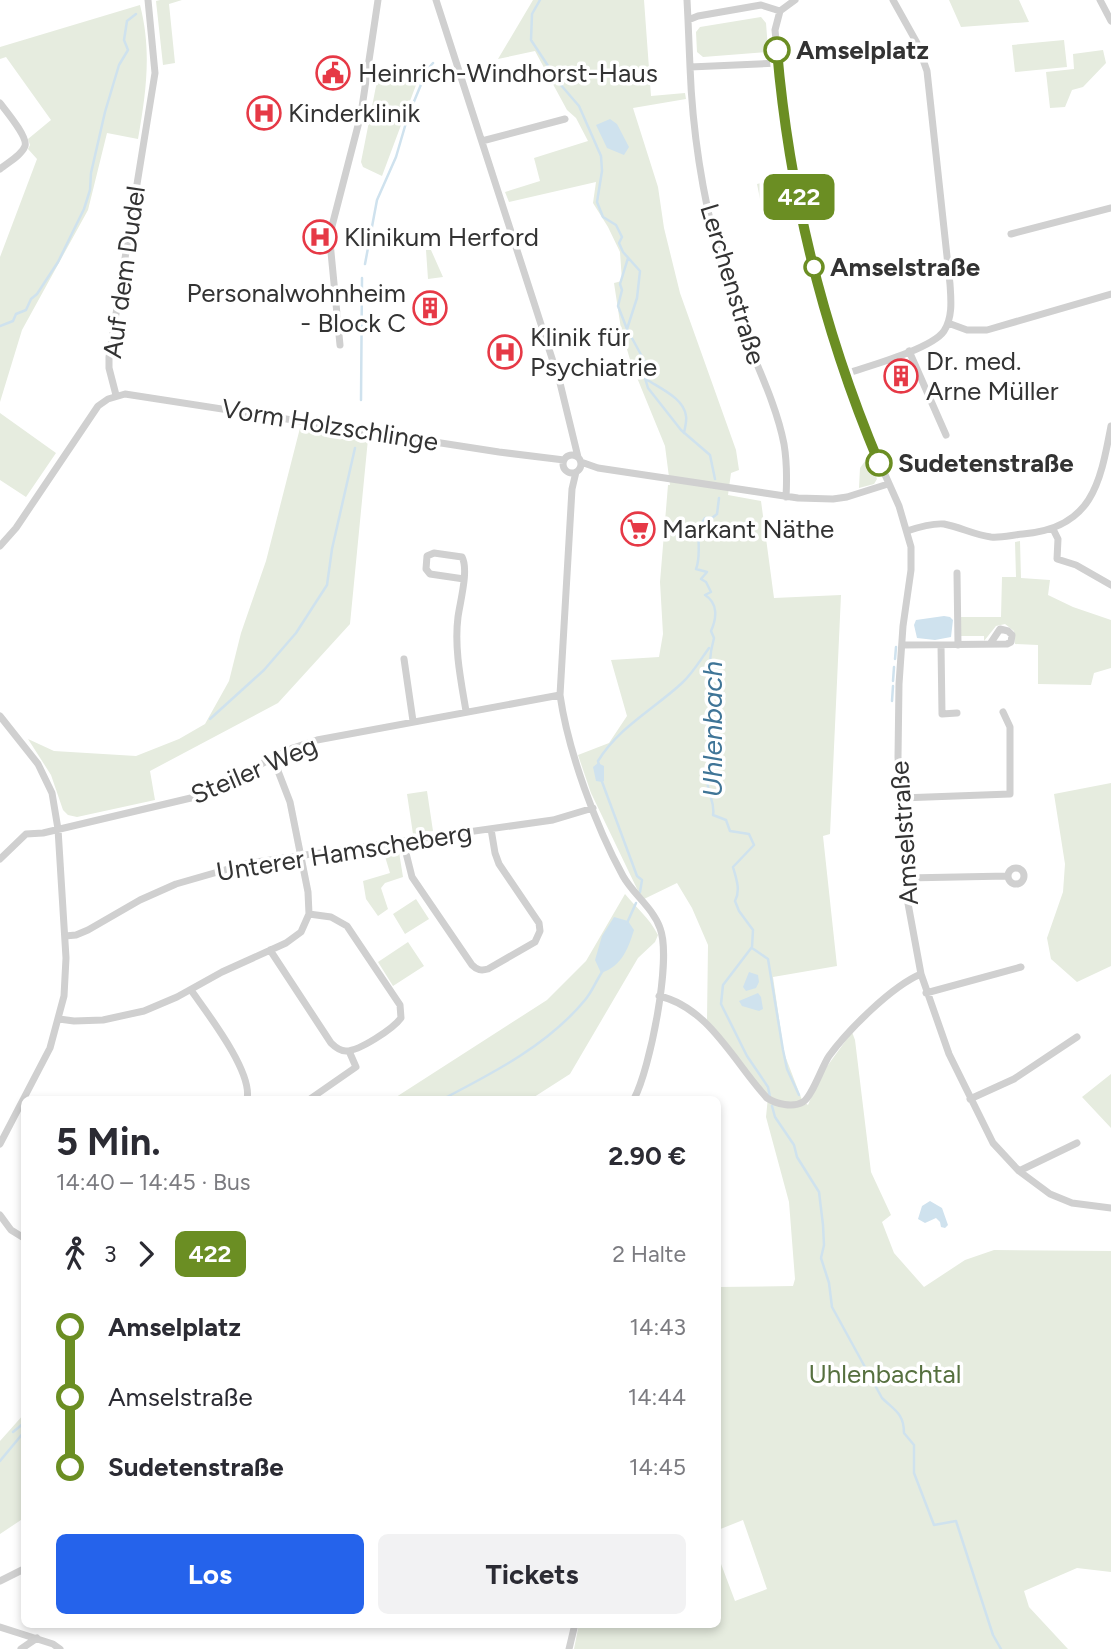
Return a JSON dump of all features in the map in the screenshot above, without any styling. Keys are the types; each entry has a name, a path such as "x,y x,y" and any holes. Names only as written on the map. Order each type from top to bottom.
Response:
{"street":[{"name":"Auf dem Dudel","path":"0,546 16,528 98,406 116,396 109,358 155,73 148,0"},
{"path":"340,345 330,257 331,234 361,114 378,0"},
{"path":"436,0 560,383 570,431 573,465 560,695 571,745 593,808 630,889 659,925 664,948 649,1060 635,1096"},
{"path":"687,0 690,67 778,62"},
{"path":"688,20 761,5 780,11 795,0"},
{"path":"845,374 936,340 948,323 950,284 929,85 917,43 893,0"},
{"path":"1100,0 1111,21"},
{"name":"Amselstraße","path":"780,11 775,30 778,62 790,152 803,219 845,374 907,531 911,570 902,645 898,722 901,798 905,878 911,927 926,993 949,1054 993,1143 1018,1171 1060,1199 1086,1206 1111,1208"},
{"name":"Lerchenstraße","path":"690,67 697,145 712,225 733,302 779,425 786,457 786,497"},
{"path":"0,103 26,144 23,150 0,169"},
{"path":"482,141 565,119"},
{"path":"1011,234 1111,208"},
{"path":"948,323 967,330 987,330 1111,294"},
{"path":"909,351 946,435"},
{"name":"Vorm Holzschlinge","path":"116,396 150,396 786,497 833,499 860,495 888,484"},
{"path":"907,531 941,524 996,537 1053,529 1080,512 1094,494 1111,426"},
{"path":"1053,529 1058,539 1057,559 1076,565 1111,584"},
{"path":"464,579 429,574 426,569 427,556 434,553 462,557 466,564 464,579 457,622 458,666 466,711"},
{"path":"957,573 957,645"},
{"path":"902,645 990,644"},
{"path":"941,645 942,714 957,713"},
{"path":"404,659 413,722"},
{"name":"Steiler Weg","path":"0,859 26,834 195,797 273,758 317,740 560,695"},
{"path":"901,798 1010,794 1010,727 1003,712"},
{"path":"0,716 46,777 52,793 58,829 65,936 65,983 59,1019 42,1066 26,1096"},
{"path":"59,1019 87,1021 126,1016 158,1006 294,938 306,923 309,914 308,892 290,802 273,758"},
{"name":"Unterer Hamscheberg","path":"65,936 88,930 140,900 176,884 249,863 553,820 593,808"},
{"path":"403,841 412,877 472,965 482,970 535,942 540,931 539,923 499,864 491,829"},
{"path":"905,878 1008,876"},
{"path":"270,950 331,1043 337,1048 349,1051 357,1048 395,1026 401,1018 400,1005 347,926 331,917 309,914"},
{"path":"926,993 1021,967"},
{"path":"659,996 686,1009 711,1029 767,1098 793,1105 800,1104 808,1097 828,1057 859,1022 895,990 921,974"},
{"path":"191,990 228,1044 247,1086 247,1096"},
{"path":"970,1099 1014,1079 1077,1037"},
{"path":"314,1096 356,1067 349,1051"},
{"path":"0,1144 21,1105"},
{"path":"1018,1171 1077,1143"},
{"path":"0,1215 11,1230 21,1236"},
{"path":"0,1581 21,1570"},
{"path":"0,1627 37,1638 60,1649"},
{"path":"569,1649 574,1628"},
{"path":"21,1649 37,1638"}],"green space":[{"path":"182,0 169,4 175,63 163,65 156,1"},
{"name":"Uhlenbachtal","path":"533,0 644,0 651,96 685,93 686,99 633,108 658,187 664,228 680,293 736,450 739,470 731,473 728,495 761,501 774,598 841,595 830,834 823,836 837,966 773,977 784,1053 802,1100 808,1105 820,1076 852,1032 871,1172 891,1215 882,1222 894,1253 924,1287 965,1260 994,1250 1111,1251 1111,1572 1077,1568 1024,1591 1029,1607 1068,1649 574,1649 578,1628 721,1628 721,1564 735,1601 767,1589 743,1520 721,1529 721,1287 793,1286 795,1279 789,1202 766,1117 768,1097 707,1020 708,945 692,908 677,883 644,899 639,893 591,793 578,755 609,743 627,716 611,660 659,657 663,634 660,582 670,485 665,446 631,363 621,329 614,283 622,281 620,252 593,203 596,182 509,202 505,192 540,181 534,158 588,141 576,118 567,110 535,51 498,59"},
{"path":"949,0 1019,0 1029,22 961,27"},
{"path":"140,5 147,55 138,139 107,133 88,210 22,330 0,402 0,257 37,159 28,149 28,139 51,120 6,57 0,59 0,47"},
{"name":"Amselplatz","path":"761,17 766,23 766,52 703,57 697,52 696,32 700,27"},
{"path":"1064,40 1067,67 1015,72 1012,45"},
{"path":"1103,50 1106,63 1083,87 1072,90 1065,107 1050,108 1046,72 1074,69 1073,54"},
{"path":"379,71 394,74 395,77 419,77 382,176 363,167 361,162"},
{"path":"787,176 793,209 764,219 757,184"},
{"path":"426,250 431,250 443,277 428,279"},
{"path":"0,413 56,453 26,497 0,480"},
{"path":"300,428 368,439 350,624 278,703 150,771 155,800 77,817 68,815 63,810 51,775 28,739 54,751 136,756 179,739 205,724 229,681 241,633 266,561"},
{"path":"868,457 877,479 874,484 859,488 860,468"},
{"path":"1020,541 1021,578 1050,580 1048,595 1111,620 1111,668 1094,673 1091,685 1038,684 1038,645 1015,644 1014,631 1005,624 996,626 984,641 984,636 960,636 961,617 1001,617 1002,577 1016,577 1015,542"},
{"path":"1111,783 1111,966 1077,982 1051,959 1047,938 1063,892 1065,864 1054,794"},
{"path":"427,791 433,831 413,834 407,794"},
{"path":"394,849 399,852 403,877 385,883 381,888 388,909 378,916 366,899 363,881 390,873 383,850"},
{"path":"625,894 658,935 655,942 638,958 570,1074 536,1096 398,1096 547,1000 586,961"},
{"path":"416,899 429,919 405,934 393,914"},
{"path":"408,942 424,966 393,986 378,962"},
{"path":"1111,1074 1111,1128 1082,1097"},
{"path":"21,1417 21,1520 0,1534 0,1441"}],"water":[{"path":"610,119 617,124 629,147 624,155 607,148 596,125"},
{"path":"944,616 953,620 951,637 935,640 917,638 914,625 916,620"},
{"path":"598,763 604,766 602,782 596,781 593,767"},
{"path":"614,917 628,921 634,930 619,961 601,973 595,960 602,936"},
{"path":"749,972 758,975 759,982 756,988 746,991 743,987"},
{"path":"758,993 763,1009 759,1011 742,1006 739,1001"},
{"path":"930,1201 942,1208 948,1225 945,1228 941,1227 936,1218 925,1223 918,1219 922,1206"}],"waterway":[{"name":"Uhlenbach","path":"540,0 532,14 531,40 560,84 579,106 601,156 602,171 597,202 603,217 616,225 622,237 619,243 623,252 640,271 637,298 627,329 645,362 644,375 648,388 681,430 710,455 715,479"},
{"path":"0,326 13,321 16,314 26,310 58,262 84,209 105,112 119,65 128,50 124,40 127,21 136,14"},
{"path":"365,264 377,200 396,157 408,116 427,70 433,63"},
{"name":"Uhlenbach","path":"627,329 618,306 622,290 620,284 628,258"},
{"path":"361,400 362,278"},
{"path":"646,379 681,404 686,418 684,433"},
{"path":"210,719 264,670 296,633 327,585 332,549 355,448"},
{"name":"Uhlenbach","path":"719,498 717,514 712,518 705,518 701,524 696,569 707,572 701,579 706,582 711,592 705,595 712,602 715,611 711,631 714,638 710,657 713,721 709,726 711,739 708,787 713,815 726,820 730,831 749,834 754,845 733,867 738,888 735,901 753,930 752,947 723,985 721,1004 747,1056 768,1087 770,1097"},
{"path":"895,659 896,647"},
{"path":"599,765 598,761 616,738 682,683 709,648"},
{"path":"893,681 894,667"},
{"path":"892,701 893,686"},
{"path":"601,779 637,876 642,880 640,892"},
{"path":"627,923 636,903"},
{"path":"752,948 768,959 787,1069 799,1095"},
{"path":"449,1096 519,1057 554,1031 590,994 602,972"},
{"name":"Uhlenbach","path":"772,1106 775,1117 794,1145 797,1157 819,1192 824,1245 821,1258 829,1283 832,1307 882,1398 900,1416 904,1433 914,1445 914,1473 934,1525 956,1521 993,1635 1001,1649"},
{"path":"13,1432 21,1425"},
{"path":"0,1461 21,1436"}],"bus line":[{"name":"422","path":"777,50 790,152 813,262 845,374 879,463"}],"place":[{"name":"Amselplatz","path":"777,50"},
{"name":"Heinrich-Windhorst-Haus","path":"333,73"},
{"name":"Kinderklinik","path":"264,113"},
{"name":"Klinikum Herford","path":"320,237"},
{"name":"Amselstraße","path":"814,267"},
{"name":"Personalwohnheim - Block C","path":"430,308"},
{"name":"Klinik für Psychiatrie","path":"505,352"},
{"name":"Dr. med. Arne Müller","path":"901,376"},
{"name":"Sudetenstraße","path":"879,463"},
{"name":"Markant Näthe","path":"638,529"}]}
